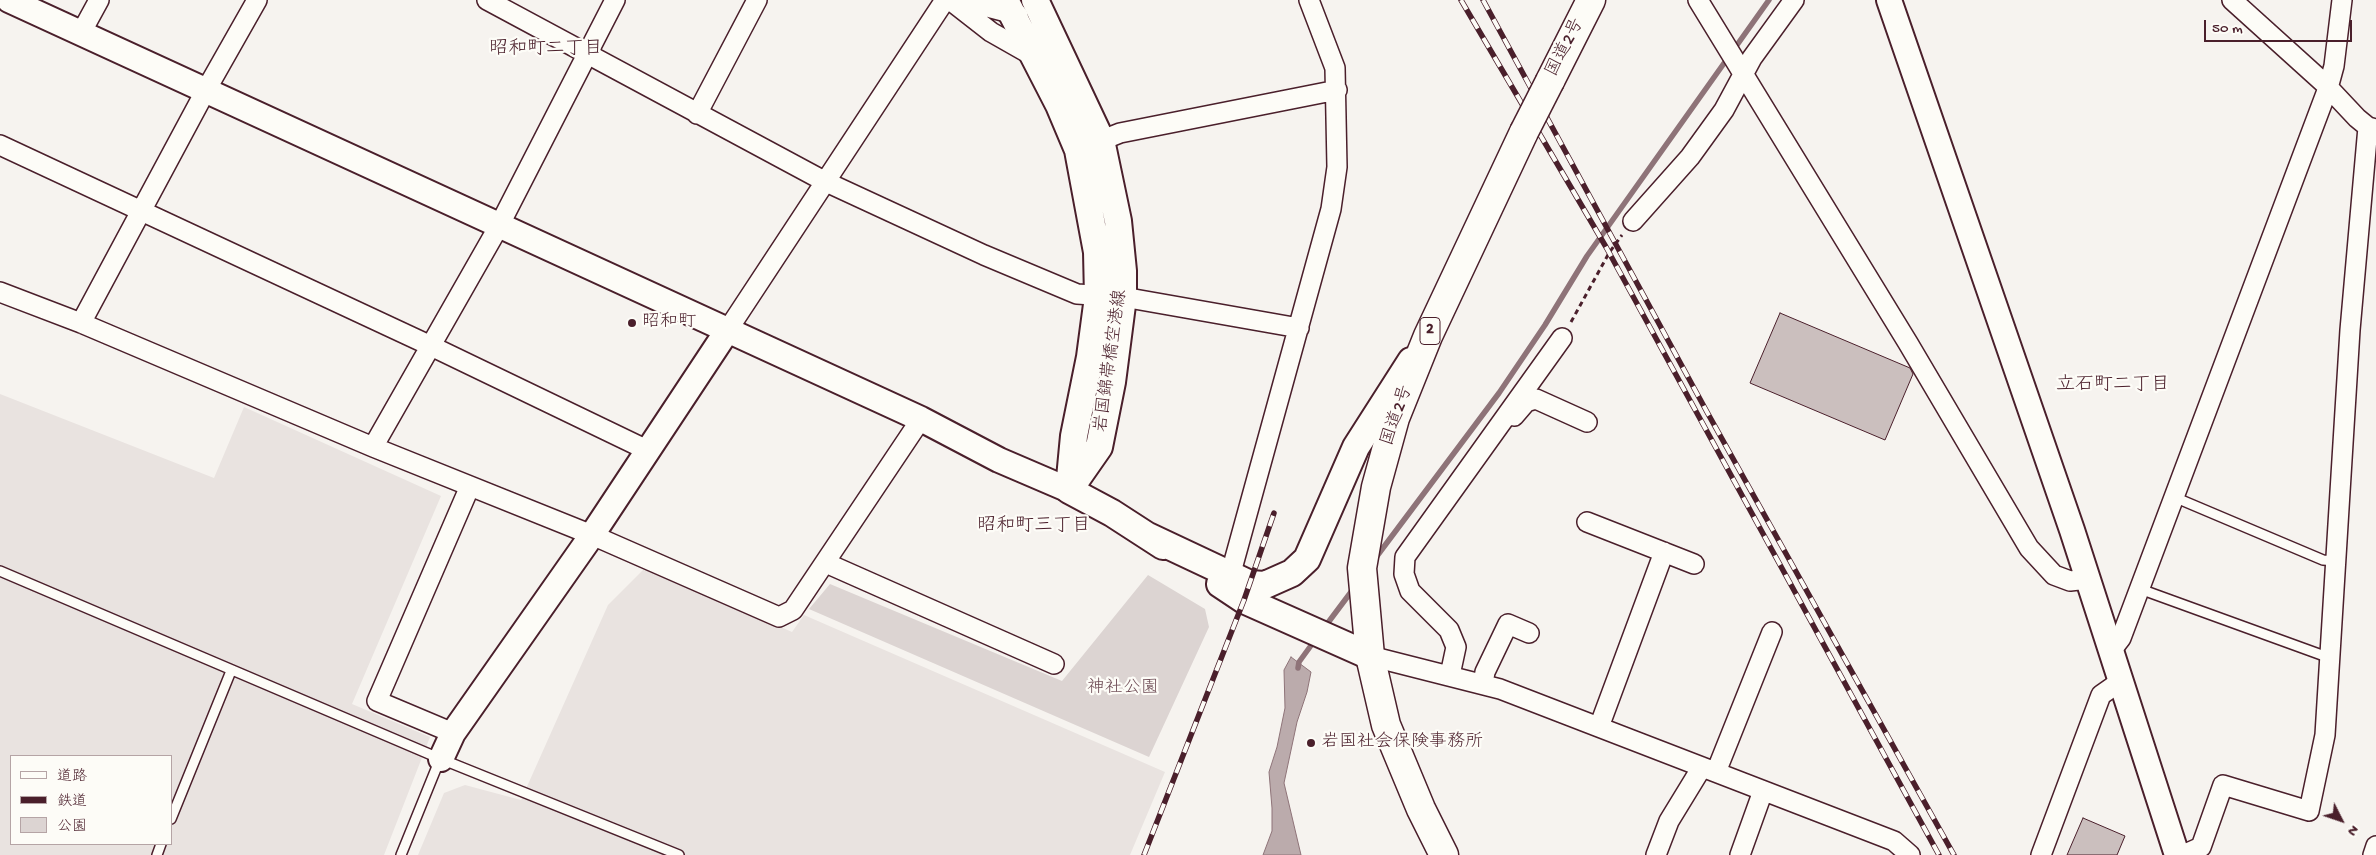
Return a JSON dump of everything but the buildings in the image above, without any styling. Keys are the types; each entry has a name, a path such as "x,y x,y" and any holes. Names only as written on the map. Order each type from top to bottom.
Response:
{"highway":[{"name":"国道2号","path":"1444,855 1421,808 1386,725 1370,656 1362,568 1376,487 1395,418 1428,336 1524,132 1591,0"}],"main road":[{"name":"岩国錦帯橋空港線","path":"1034,0 1050,28 1101,140 1118,221 1110,297 1090,357 1074,436 1069,490"},
{"name":"岩国錦帯橋空港線","path":"1008,6 1036,58 1078,150 1097,252 1110,297"},
{"path":"1228,582 1265,584 1292,573 1307,559 1356,447 1428,336"},
{"path":"1069,490 1228,582 1244,600 1370,656"}],"street":[{"path":"9,0 922,419 999,460 1069,490"},
{"path":"81,33 99,0"},
{"path":"81,323 206,90 257,0"},
{"path":"487,0 586,55 824,181 984,255 1077,294 1110,297 1299,328"},
{"path":"373,447 499,226 615,0"},
{"path":"697,114 757,0"},
{"path":"440,759 453,733 592,535 945,0"},
{"path":"950,0 991,32 1036,58"},
{"path":"961,0 1008,6 1050,28"},
{"path":"1228,582 1331,209 1337,167 1337,90 1335,68 1310,0"},
{"path":"1698,0 1908,343 2029,548 2054,575 2070,581 2088,579"},
{"path":"1633,221 1696,149 1736,91 1739,67 1794,0"},
{"path":"1889,0 2088,579 2177,855"},
{"path":"2183,855 2201,847 2223,785 2309,810 2324,736 2350,330 2372,128 2232,0"},
{"path":"2111,650 2121,638 2140,589 2328,88 2334,66 2342,0"},
{"path":"1078,150 1120,133 1337,90"},
{"path":"0,145 432,346 647,450"},
{"path":"0,292 81,323 373,447 592,535 779,617 793,610 922,419"},
{"path":"1450,675 1456,647 1449,630 1410,591 1404,574 1404,557 1562,338"},
{"path":"1495,432 1499,432 1526,402 1536,399 1587,422"},
{"path":"453,733 377,701 470,486"},
{"path":"1587,522 1694,564"},
{"path":"1599,727 1664,552"},
{"path":"826,563 1054,664"},
{"path":"1483,684 1485,672 1508,624 1529,633"},
{"path":"1656,855 1669,821 1709,770 1772,632"},
{"path":"1370,656 1483,684 1894,842 1910,855"},
{"path":"2041,855 2101,695 2121,680"},
{"path":"1740,855 1763,791"},
{"path":"2373,855 2376,846"}],"lane":[{"path":"2174,497 2323,560 2336,561"},
{"path":"0,571 440,759 679,855"},
{"path":"2140,589 2330,658"},
{"path":"172,817 231,671"},
{"path":"401,855 440,759"}],"path":[{"path":"1562,338 1609,253 1633,221"}],"shaded area":[{"path":"0,394 214,478 244,407 441,496 352,704 430,737 384,855 0,855"},
{"path":"646,567 792,632 804,615 1165,772 1130,855 418,855 444,793 465,785 521,800 608,605"},
{"path":"1291,657 1311,672 1307,692 1297,722 1284,783 1301,855 1263,855 1272,831 1269,772 1277,747 1285,708 1284,670"}],"green space":[{"name":"神社公園","path":"1148,575 1205,609 1209,627 1149,757 809,609 830,584 1062,681"}],"waterway":[{"path":"1374,560 1499,393 1545,325 1587,256 1769,0"},
{"path":"1324,628 1354,588"},
{"path":"1298,668 1299,662 1315,640"}],"railway":[{"path":"1461,0 1606,247 1939,855"},
{"path":"1483,0 1707,412 1954,855"},
{"path":"1144,855 1244,600 1274,513"}],"place":[{"name":"昭和町","path":"632,323"},
{"name":"岩国社会保険事務所","path":"1311,743"}],"district":[{"name":"昭和町二丁目","path":"546,50"},
{"name":"立石町二丁目","path":"2113,386"},
{"name":"昭和町三丁目","path":"1034,527"}]}
